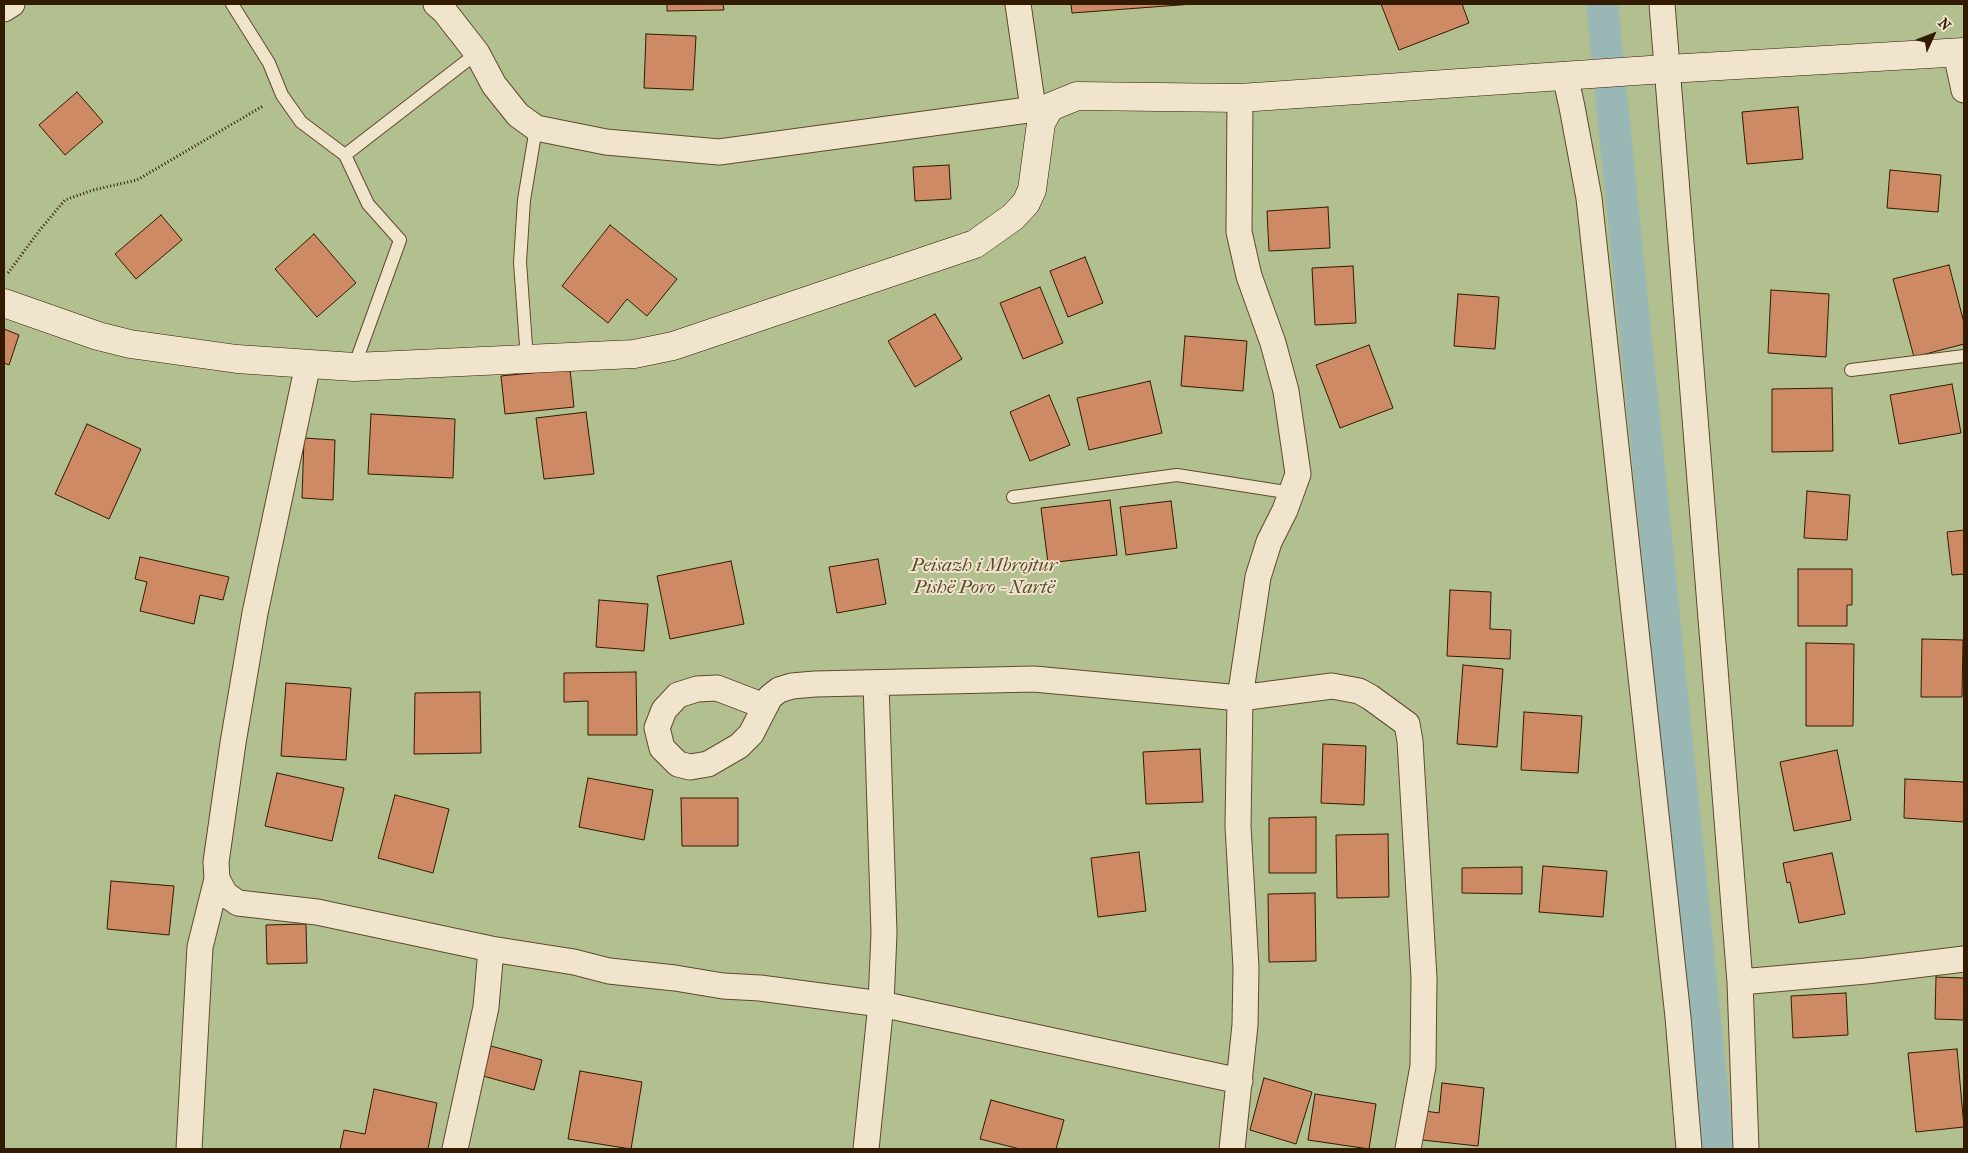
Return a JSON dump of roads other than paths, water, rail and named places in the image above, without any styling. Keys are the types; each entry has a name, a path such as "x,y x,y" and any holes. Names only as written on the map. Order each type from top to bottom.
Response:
{"street":[{"path":"4,9 12,4"},
{"path":"436,4 445,12 477,53 494,85 518,115 536,128 606,142 719,152 1041,108 1078,96 1240,98 1658,69 1960,52 1964,90"},
{"path":"4,303 98,336 130,344 237,360 354,366 634,354 673,346 975,244 1008,221 1026,203 1032,190 1041,123 1041,108 1018,4"},
{"path":"1662,4 1658,69 1740,982 1746,1149"},
{"path":"1570,75 1572,107 1589,198 1668,931 1689,1149"},
{"path":"1232,1149 1245,1025 1246,968 1238,826 1240,698 1258,577 1268,542 1292,493 1298,474 1286,391 1273,342 1248,276 1239,232 1240,98"},
{"path":"308,364 254,622 233,743 216,862 218,879 225,894 238,903 317,912 491,949 574,962 609,971 880,1004 1240,1081"},
{"path":"764,706 770,697 779,690 792,686 876,683 1034,678 1240,698 1332,686 1359,691 1407,724 1410,741 1418,859 1424,978 1423,1066 1408,1149"},
{"path":"866,1149 880,1004 884,932 876,683"},
{"path":"188,1149 200,947 218,879"},
{"path":"455,1149 486,1007 491,949"},
{"path":"1740,982 1964,960"}],"lane":[{"path":"232,4 269,64 282,95 301,122 345,155 368,204 400,240 354,366"},
{"path":"345,155 477,53"},
{"path":"527,360 520,262 524,200 536,128"},
{"path":"1851,370 1964,356"},
{"path":"1012,497 1177,475 1292,493"}],"waterway":[{"path":"1602,4 1718,1149"}],"park label":[{"name":"Peisazh i Mbrojtur Pishë Poro - Nartë","path":"984,577"}]}
